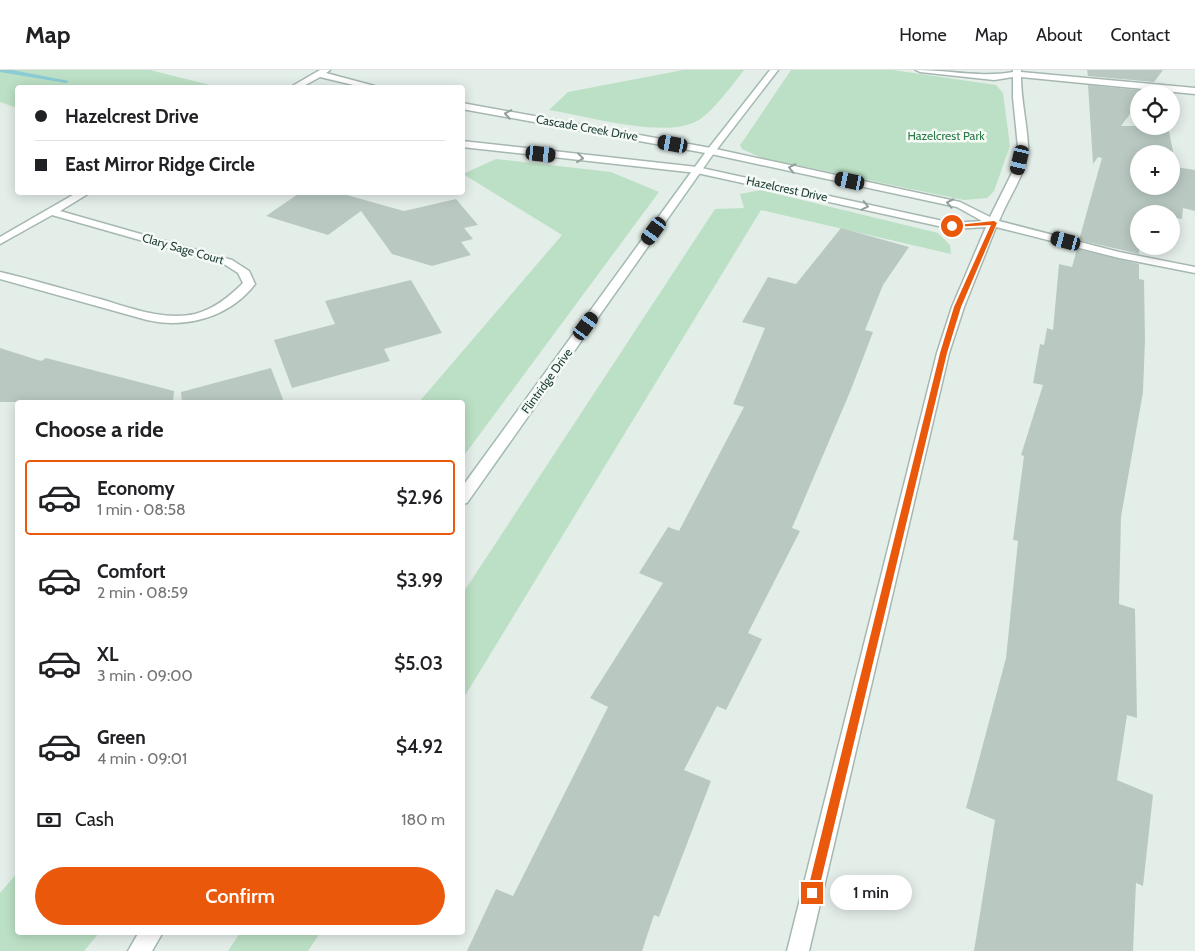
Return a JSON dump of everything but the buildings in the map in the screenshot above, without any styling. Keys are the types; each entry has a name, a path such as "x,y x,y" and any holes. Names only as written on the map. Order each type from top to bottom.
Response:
{"street":[{"name":"Flintridge Drive","path":"465,494 697,170 774,70"},
{"path":"920,70 994,78 1013,71 1195,91"},
{"path":"798,951 944,353 958,307 1000,205 1017,173 1023,147 1013,71"},
{"path":"299,85 323,72 368,85"},
{"name":"Cascade Creek Drive","path":"465,107 711,151"},
{"name":"Cascade Creek Drive","path":"465,144 697,170"},
{"name":"Hazelcrest Drive","path":"711,151 960,205 994,223 1119,255 1195,270"},
{"name":"Hazelcrest Drive","path":"697,170 952,226 994,223"},
{"path":"2,238 81,195"},
{"name":"Clary Sage Court","path":"0,275 151,317 172,320 190,319 210,314 234,299 249,284 248,275 240,268 228,262 52,212"},
{"path":"139,951 150,935"}],"green space":[{"path":"0,70 150,70 210,85 15,85 15,107 0,102"},
{"path":"683,70 744,70 709,112 697,121 683,126 666,128 646,127 549,110 568,92"},
{"name":"Hazelcrest Park","path":"791,70 893,70 996,85 1003,93 1010,146 994,191 987,198 964,200 762,158 742,149 740,145"},
{"path":"496,159 611,172 659,192 465,454 465,400 421,400 562,235 465,175 465,173"},
{"path":"761,190 938,233 950,245 951,254 761,210 465,696 465,590 715,209 744,208 740,194"},
{"path":"15,875 15,935 97,935 84,951 0,951 0,893"},
{"path":"239,935 319,935 308,951 228,951"}],"waterway":[{"path":"0,70 66,81"}],"route":[{"path":"812,893 944,353 958,307 994,223 952,226"}]}
